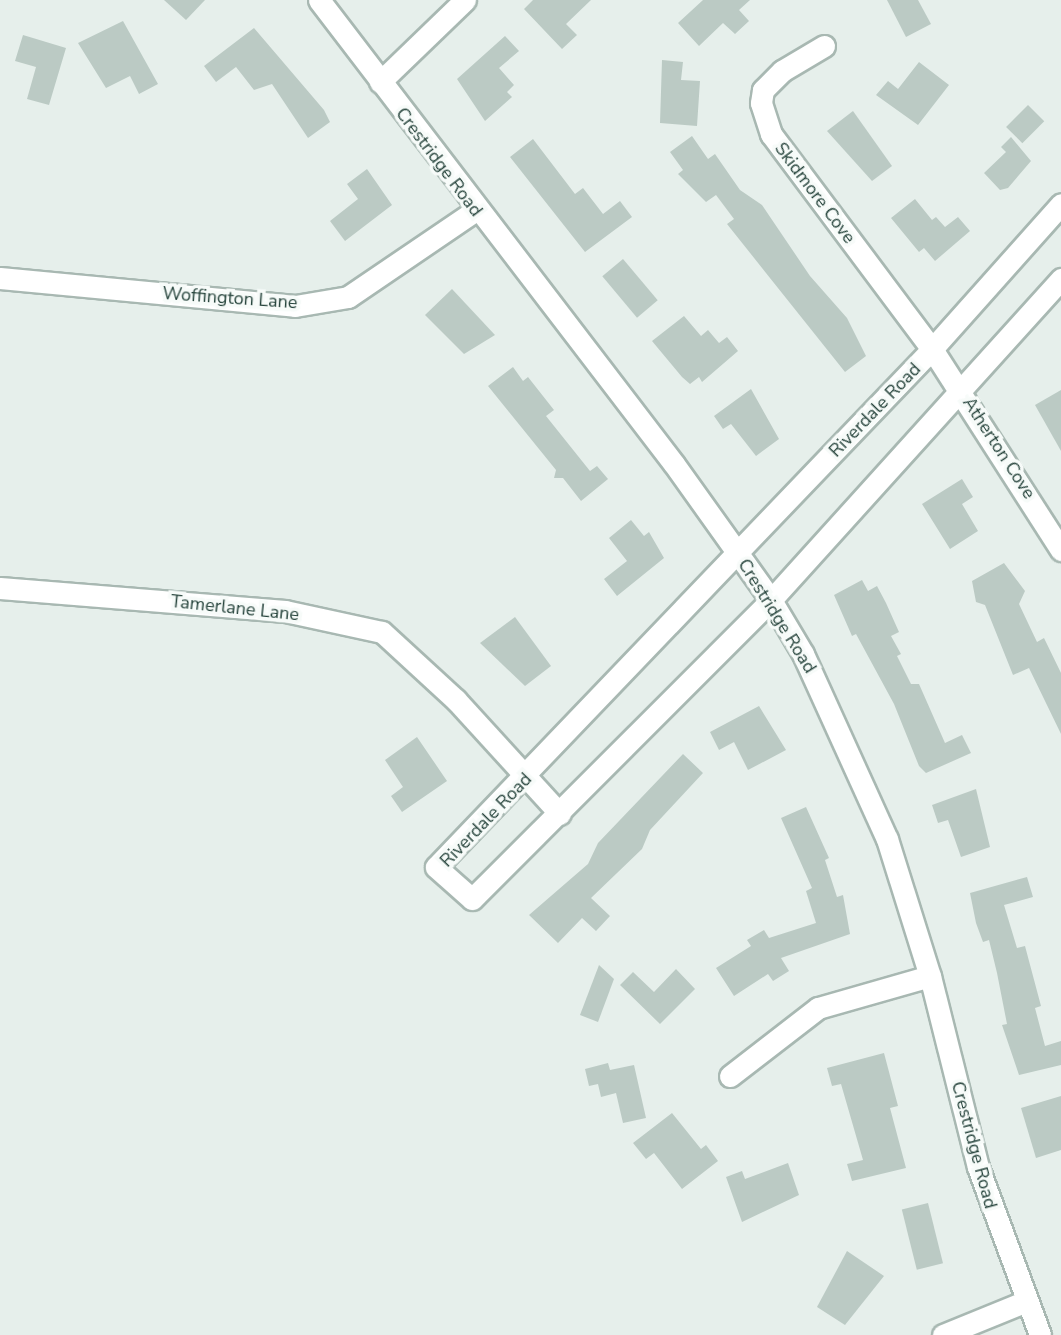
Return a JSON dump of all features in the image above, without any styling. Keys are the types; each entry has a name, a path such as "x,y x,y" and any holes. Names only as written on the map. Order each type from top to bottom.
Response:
{"street":[{"name":"Crestridge Road","path":"319,0 771,600 858,767 887,839 930,976 978,1167 1024,1302 1040,1335"},
{"path":"380,82 465,0"},
{"name":"Skidmore Cove","path":"824,46 772,79 764,90 764,118 932,349"},
{"name":"Riverdale Road","path":"1061,204 932,349 525,779 436,867 472,899 560,814 771,600 963,393 1061,279"},
{"name":"Woffington Lane","path":"0,278 295,306 348,297 476,210"},
{"name":"Atherton Cove","path":"932,349 963,393 1061,550"},
{"name":"Tamerlane Lane","path":"0,588 285,611 382,632 456,700 525,779 560,814"},
{"path":"730,1076 818,1008 930,976"},
{"path":"943,1335 1024,1302"}],"building":[{"path":"164,0 205,0 186,20"},
{"path":"533,0 591,0 566,24 577,35 562,49 524,9"},
{"path":"703,0 750,0 739,10 749,21 735,34 723,23 699,46 678,23"},
{"path":"887,0 918,0 931,24 906,37"},
{"path":"123,21 158,84 139,94 130,76 106,88 78,43"},
{"path":"254,28 324,110 330,122 308,138 272,84 254,90 236,67 216,82 204,66"},
{"path":"23,35 66,48 49,105 27,99 36,67 15,61"},
{"path":"505,36 519,51 499,68 514,85 507,92 512,97 485,121 457,79"},
{"path":"662,60 683,62 681,80 700,81 697,126 660,123"},
{"path":"919,62 949,85 918,125 876,95 888,81 898,89"},
{"path":"1028,105 1044,121 1022,143 1006,127"},
{"path":"853,111 892,166 872,181 827,131"},
{"path":"692,136 708,159 715,154 740,190 762,205 810,276 847,318 866,356 845,372 727,224 734,219 716,195 706,202 678,174 683,170 670,152"},
{"path":"1011,137 1031,161 1008,188 1000,190 984,173 1006,152 1001,147"},
{"path":"533,139 575,194 583,188 603,214 620,201 632,217 585,252 510,157"},
{"path":"367,169 392,205 345,241 330,221 358,199 347,184"},
{"path":"915,199 932,220 936,217 945,227 958,217 970,231 935,261 924,248 919,252 891,218"},
{"path":"623,259 658,300 637,318 602,276"},
{"path":"452,289 495,335 464,354 425,315"},
{"path":"684,316 701,336 708,330 719,343 727,337 738,351 702,382 699,377 690,384 652,341"},
{"path":"513,367 523,381 528,377 554,410 546,416 590,471 597,466 608,479 581,501 563,478 554,478 556,470 488,386"},
{"path":"751,389 779,439 756,456 731,424 723,429 714,416"},
{"path":"1061,390 1061,451 1035,405"},
{"path":"962,479 973,497 962,504 978,531 950,549 922,504"},
{"path":"631,520 644,536 649,532 664,558 617,596 604,579 627,561 609,538"},
{"path":"1004,563 1025,591 1019,604 1037,642 1044,638 1061,673 1061,734 1029,668 1013,675 985,605 976,602 972,581"},
{"path":"862,580 868,591 877,586 886,603 899,632 891,636 901,654 897,656 911,684 919,684 945,743 962,735 971,753 926,773 919,766 894,704 856,634 852,636 834,595"},
{"path":"515,617 551,666 525,686 480,643"},
{"path":"759,706 786,750 748,770 734,742 719,750 710,732"},
{"path":"417,737 447,781 402,812 391,796 403,787 385,760"},
{"path":"683,754 703,773 650,830 642,849 591,898 610,916 596,931 582,918 558,943 529,915 588,864 598,843"},
{"path":"976,789 990,847 961,857 948,820 938,823 932,805"},
{"path":"806,807 829,858 825,860 837,897 843,895 850,934 781,958 789,971 773,981 768,974 734,996 716,968 751,946 747,940 764,930 769,938 816,923 806,891 812,888 781,818"},
{"path":"1027,877 1033,897 1004,905 1017,948 1025,946 1041,1006 1035,1008 1045,1046 1061,1041 1061,1065 1019,1075 1002,1025 1007,1024 989,940 983,942 970,893"},
{"path":"599,965 614,979 598,1022 580,1015"},
{"path":"676,969 695,989 660,1024 620,985 633,972 654,992"},
{"path":"884,1053 898,1106 890,1108 906,1168 852,1181 847,1164 863,1160 841,1084 832,1086 827,1068"},
{"path":"608,1063 610,1070 634,1065 646,1118 623,1123 616,1093 601,1097 598,1084 589,1086 585,1069"},
{"path":"1061,1096 1061,1150 1036,1158 1021,1108"},
{"path":"672,1113 701,1149 706,1145 718,1161 682,1189 654,1153 646,1159 633,1143"},
{"path":"788,1163 799,1195 742,1222 726,1177 742,1171 745,1179"},
{"path":"928,1203 943,1263 917,1270 902,1210"},
{"path":"847,1251 884,1276 845,1325 817,1307"}]}
